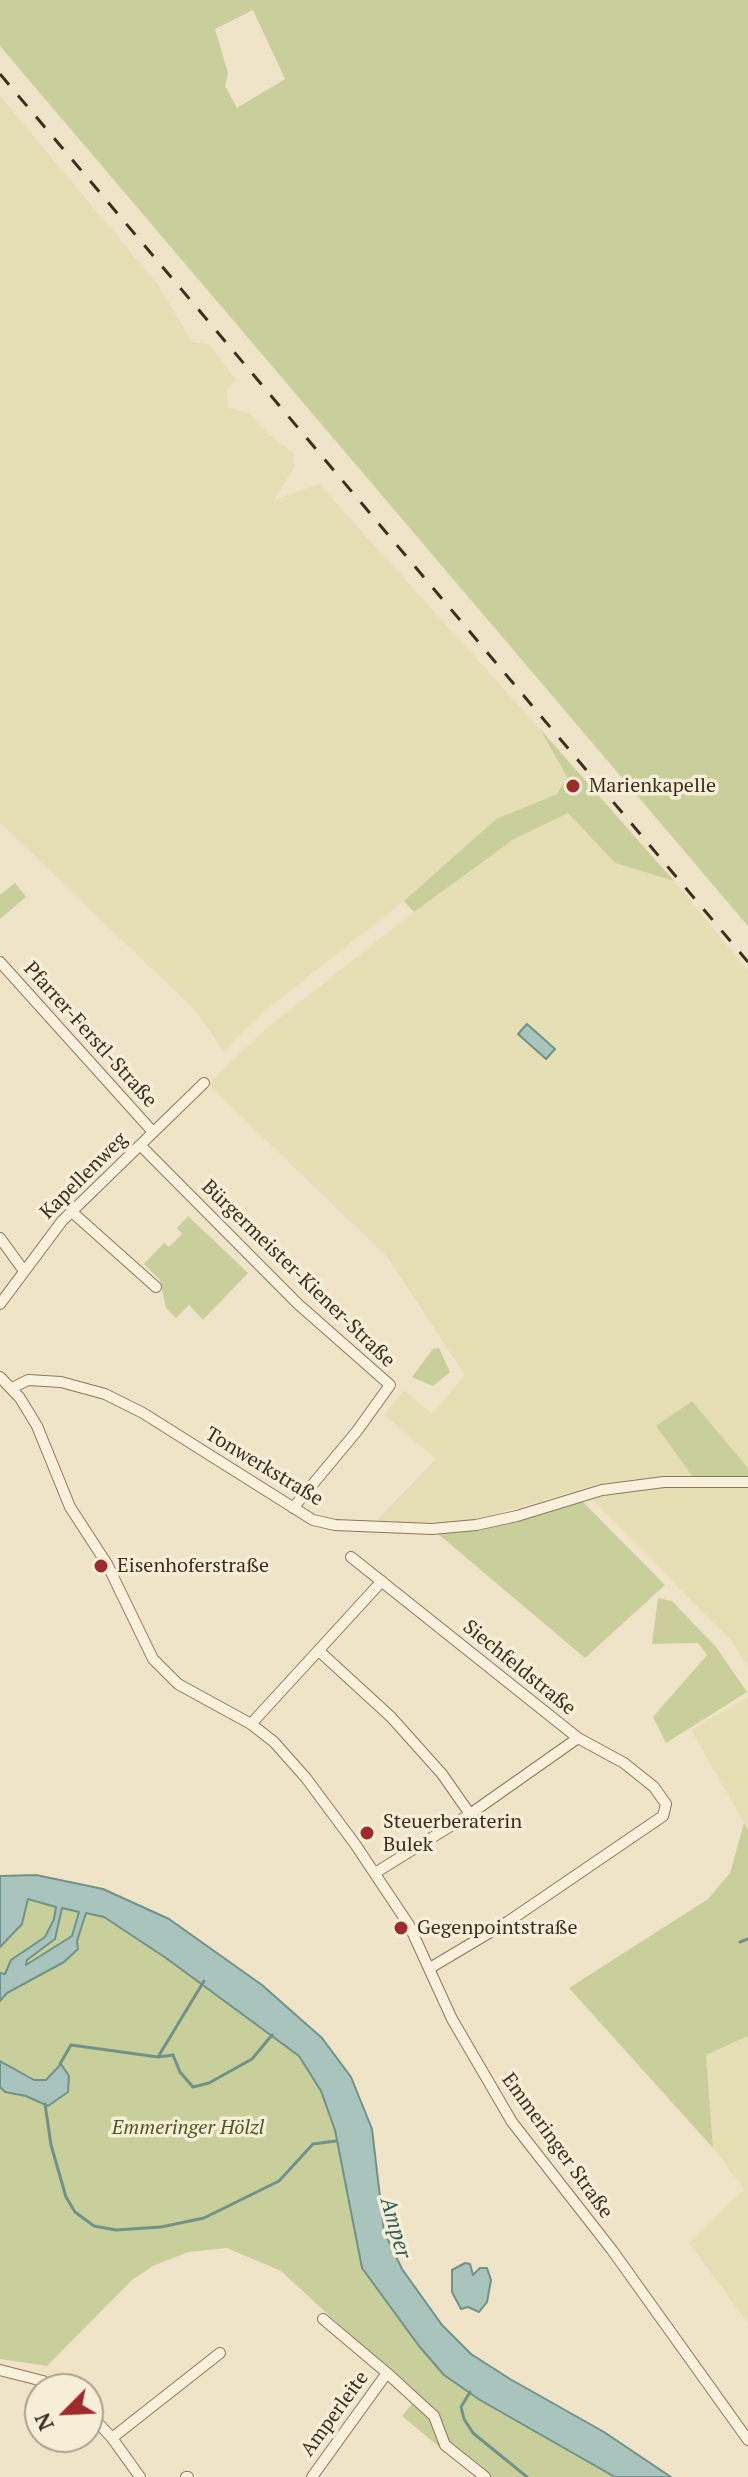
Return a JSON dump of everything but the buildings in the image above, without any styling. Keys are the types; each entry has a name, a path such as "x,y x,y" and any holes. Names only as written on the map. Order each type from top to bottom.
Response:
{"street":[{"name":"Pfarrer-Ferstl-Straße","path":"0,962 153,1132"},
{"name":"Kapellenweg","path":"0,1304 72,1212 204,1083"},
{"name":"Bürgermeister-Kiener-Straße","path":"140,1145 298,1304 390,1385 357,1431 293,1508"},
{"path":"72,1212 156,1287"},
{"path":"0,1238 24,1271"},
{"name":"Emmeringer Straße","path":"0,1377 12,1388 37,1426 70,1507 107,1564 153,1659 178,1684 251,1724 289,1757 375,1873 409,1925 452,2019 512,2122 612,2250 748,2440"},
{"name":"Tonwerkstraße","path":"12,1388 28,1380 61,1382 105,1394 143,1413 313,1520 335,1525 432,1529 476,1525 602,1490 664,1482 748,1482"},
{"name":"Siechfeldstraße","path":"351,1557 578,1738 624,1763 654,1787 666,1804 663,1816 509,1921 430,1968"},
{"path":"251,1724 382,1581"},
{"path":"319,1651 391,1717 442,1774 470,1814"},
{"path":"375,1873 470,1814 578,1738"},
{"path":"323,2319 434,2416 445,2445 485,2477"},
{"path":"112,2438 220,2353"},
{"path":"0,2370 24,2376"},
{"name":"Amperleite","path":"312,2477 387,2373"},
{"path":"104,2429 140,2477"}],"shaded area":[{"path":"0,96 158,285 192,342 209,344 236,380 227,389 228,408 250,413 270,436 293,452 294,468 274,500 319,484 540,729 567,777 557,794 496,819 404,901 257,1017 224,1052 195,1010 0,823"},
{"path":"568,813 615,863 674,881 748,970 748,1468 692,1401 656,1426 693,1477 600,1484 472,1521 372,1525 436,1459 384,1415 404,1390 432,1414 465,1375 387,1257 208,1084 267,1028 414,912 514,839"},
{"path":"748,1485 748,1666 733,1643 590,1497 665,1486"},
{"path":"748,1697 748,1830 691,1730"},
{"path":"748,2036 748,2323 689,2243 744,2189 713,2148 706,2055"}],"green space":[{"path":"0,0 748,0 748,926 0,46","holes":["253,10 285,79 237,108 225,86 228,73 215,29"]},
{"path":"540,729 674,881 615,863 568,813 514,839 414,912 404,901 496,819 557,794 567,777"},
{"path":"15,883 26,897 0,919 0,895"},
{"path":"188,1216 248,1273 203,1320 189,1305 176,1318 166,1308 160,1280 144,1264 164,1243 169,1247 182,1234 177,1228"},
{"path":"439,1348 450,1372 433,1386 412,1377 433,1349"},
{"path":"692,1401 748,1468 748,1476 693,1477 656,1426"},
{"path":"580,1499 665,1585 585,1658 437,1533 478,1530 518,1521"},
{"path":"658,1598 672,1601 716,1647 747,1692 666,1743 653,1717 707,1655 698,1643 652,1644"},
{"path":"744,1823 748,1830 748,2036 706,2055 713,2148 569,1988 708,1899 730,1873"},
{"name":"Emmeringer Hölzl","path":"13,1895 104,1917 166,1958 299,2056 321,2091 335,2130 362,2268 419,2346 444,2375 480,2400 615,2477 486,2477 449,2444 436,2414 281,2271 227,2248 188,2252 153,2266 132,2280 47,2366 0,2359 0,2087 5,2092 35,2101 46,2080 33,2080 0,2061 0,1947"},
{"path":"414,2401 430,2417 443,2450 402,2416"}],"water":[{"path":"527,1024 555,1049 546,1059 518,1034"},
{"path":"36,1875 103,1889 169,1919 262,1985 322,2038 351,2077 372,2129 384,2231 402,2269 442,2325 471,2354 604,2432 671,2477 615,2477 480,2400 444,2375 362,2268 335,2130 321,2091 299,2056 166,1958 104,1917 86,1913 77,1941 78,1949 64,1962 7,1993 0,2001 0,1973 5,1974 11,1960 45,1937 56,1907 28,1899 22,1924 0,1947 0,1876","holes":["62,1908 79,1912 72,1936 26,1965 27,1960 55,1939"]},
{"path":"0,2061 34,2080 46,2080 61,2064 69,2076 68,2092 48,2106 26,2096 5,2092 0,2087"},
{"path":"465,2263 470,2264 473,2275 480,2268 487,2268 491,2280 487,2302 479,2312 468,2307 461,2309 452,2292 452,2270"}],"waterway":[{"path":"740,1942 748,1939"},
{"name":"Amper","path":"158,2057 204,1981"},
{"path":"60,2064 71,2045 158,2057 173,2055 180,2072 193,2087 209,2083 252,2059 272,2035"},
{"path":"45,2104 51,2145 66,2197 75,2212 94,2226 116,2230 161,2227 204,2218 279,2181 313,2144 336,2141"},
{"path":"470,2392 461,2407 473,2433 527,2477"}],"railway":[{"path":"0,74 748,962"}],"place":[{"name":"Marienkapelle","path":"573,786"},
{"name":"Eisenhoferstraße","path":"101,1566"},
{"name":"Steuerberaterin Bulek","path":"367,1833"},
{"name":"Gegenpointstraße","path":"401,1928"}]}
